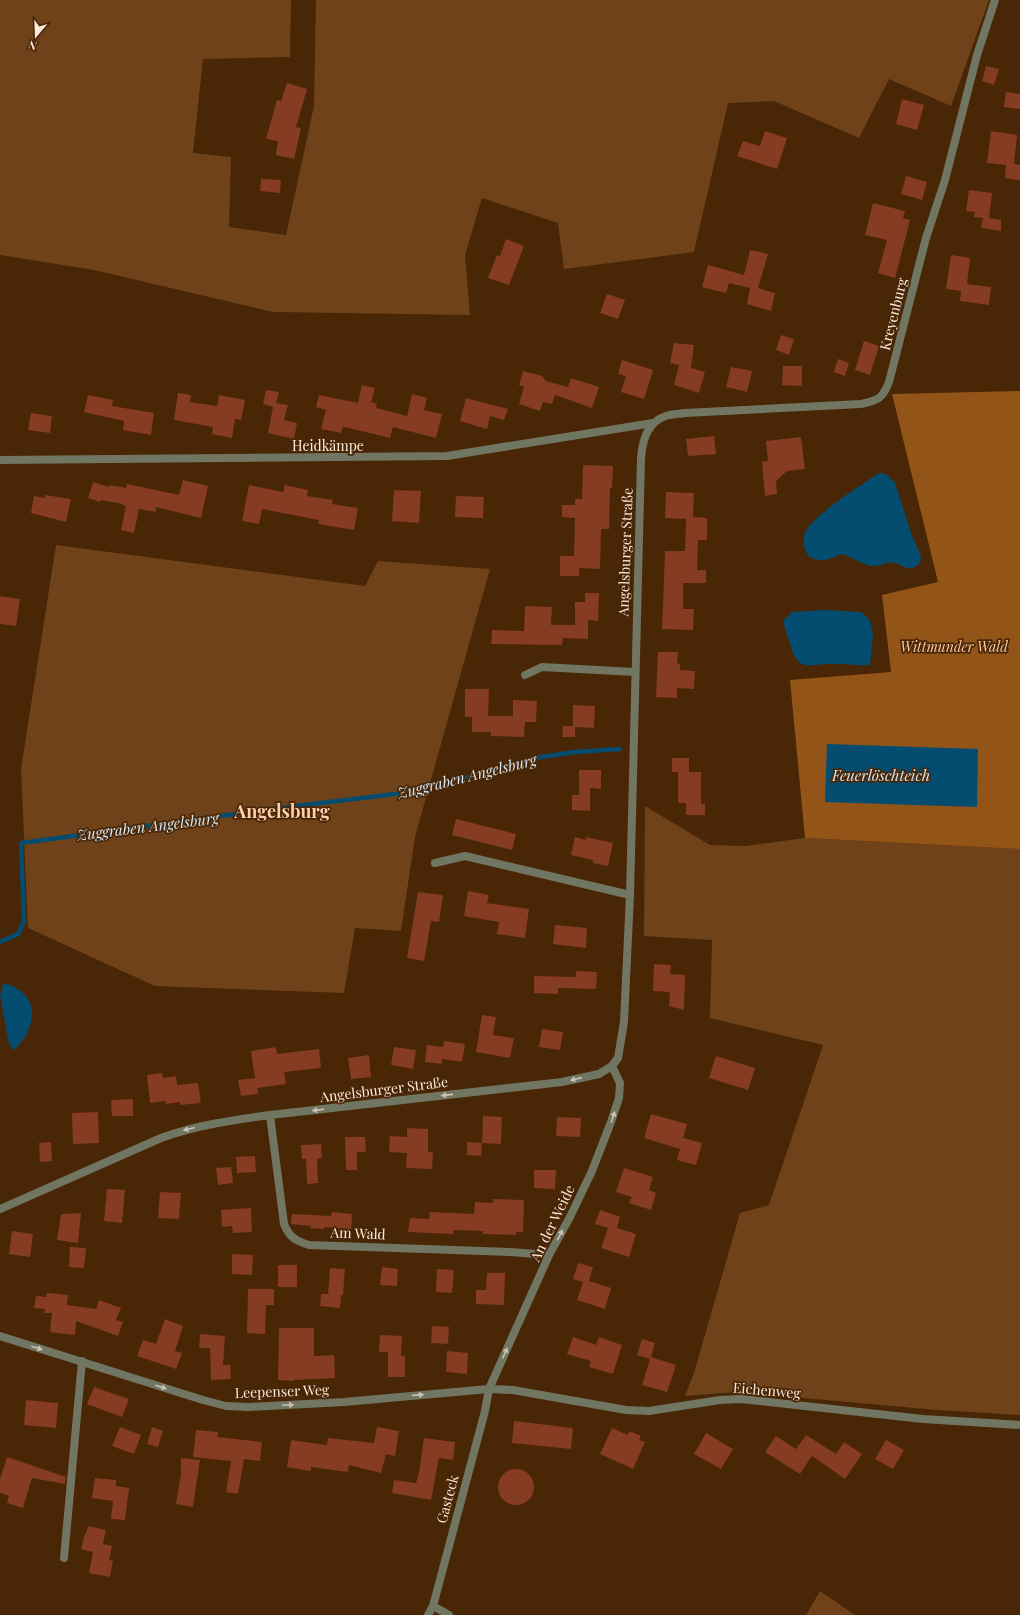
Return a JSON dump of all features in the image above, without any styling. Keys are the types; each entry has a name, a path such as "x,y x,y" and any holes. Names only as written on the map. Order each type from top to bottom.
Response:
{"street":[{"name":"Kreyenburg","path":"652,423 666,416 685,413 861,404 874,401 884,395 889,382 926,238 945,180 977,55 995,0"},
{"name":"Angelsburger Straße","path":"0,1209 161,1138 184,1130 270,1115 562,1082 599,1074 612,1066 618,1058 624,1022 630,895 641,459 642,446 652,423"},
{"name":"Heidkämpe","path":"0,460 447,456 652,423"},
{"path":"525,674 542,667 635,672"},
{"path":"435,863 465,856 630,895"},
{"name":"An der Weide","path":"489,1389 550,1255 592,1171 611,1122 619,1098 620,1083 612,1066"},
{"name":"Am Wald","path":"270,1115 284,1224 292,1238 309,1245 510,1252 550,1255"},
{"name":"Leepenser Weg","path":"0,1336 226,1406 248,1408 344,1402 489,1389"},
{"path":"64,1558 82,1361"},
{"name":"Eichenweg","path":"489,1389 542,1395 626,1410 649,1411 720,1400 741,1399 923,1419 1020,1425"},
{"name":"Gasteck","path":"428,1615 433,1606 485,1411 489,1389"},
{"path":"433,1606 448,1615"}],"shaded area":[{"path":"0,0 291,0 290,57 203,59 193,153 231,157 229,227 286,235 314,106 316,0 989,0 951,106 889,79 859,138 774,101 728,103 694,252 564,269 558,223 482,198 465,255 470,315 273,312 94,270 0,255"},
{"path":"56,545 365,586 378,561 490,569 415,837 401,931 355,928 344,993 155,986 28,928 21,769"},
{"path":"645,806 710,845 746,846 805,838 1020,849 1020,1415 937,1410 736,1392 685,1396 694,1373 740,1213 769,1205 823,1045 710,1018 712,940 644,936"},
{"path":"820,1591 855,1615 806,1615"}],"green space":[{"name":"Wittmunder Wald","path":"1020,391 1020,849 805,838 790,680 891,672 882,595 938,582 892,394"}],"water":[{"path":"879,473 886,474 895,483 912,536 921,556 920,563 913,568 908,568 895,563 871,566 842,554 830,559 822,560 814,559 809,556 804,548 804,538 805,533 811,524 828,508"},
{"path":"825,610 861,612 870,620 873,634 870,665 805,665 796,659 783,621 792,612"},
{"name":"Feuerlöschteich","path":"827,744 978,749 977,807 825,802"},
{"path":"3,984 8,984 20,991 27,997 31,1005 32,1013 29,1029 20,1044 14,1050 9,1045 0,995"}],"building":[{"path":"986,66 999,69 994,85 982,81"},
{"path":"287,83 307,89 296,127 301,128 294,159 276,155 278,141 266,139 277,100 281,101"},
{"path":"1006,92 1020,94 1020,109 1004,107"},
{"path":"902,99 924,105 917,130 896,124"},
{"path":"765,131 787,138 777,169 737,156 743,141 760,146"},
{"path":"991,131 1017,135 1014,164 1020,165 1020,180 1005,178 1006,165 987,163"},
{"path":"906,176 927,182 922,200 901,194"},
{"path":"261,179 281,180 280,193 260,191"},
{"path":"969,190 992,193 989,218 1001,220 1001,231 981,228 983,218 974,217 975,212 966,211"},
{"path":"873,203 905,211 903,218 910,220 895,278 878,273 887,240 865,235"},
{"path":"506,239 524,246 509,285 488,278 497,255 500,256"},
{"path":"750,250 768,254 758,288 775,293 771,311 747,304 750,288 729,283 726,293 702,287 708,265 744,275"},
{"path":"951,255 970,258 967,284 991,287 989,305 960,301 961,291 946,289"},
{"path":"607,294 625,300 618,319 600,313"},
{"path":"781,335 794,339 789,355 776,350"},
{"path":"864,341 879,346 870,375 855,370"},
{"path":"674,343 694,345 691,368 705,372 699,393 674,385 679,365 670,363"},
{"path":"838,359 849,363 845,376 834,372"},
{"path":"622,360 653,370 644,399 621,392 626,376 618,374"},
{"path":"783,366 802,366 802,386 782,385"},
{"path":"731,367 752,371 747,392 726,387"},
{"path":"523,371 542,376 546,381 568,387 571,378 599,387 592,408 555,395 552,404 543,402 540,411 519,404 524,387 519,385"},
{"path":"362,385 375,388 371,402 377,404 376,408 407,416 412,394 427,398 424,410 442,414 436,438 393,427 390,438 345,427 343,427 341,433 321,429 326,410 316,407 319,395 358,403"},
{"path":"266,390 279,392 276,403 288,405 284,420 297,423 294,439 268,433 273,407 263,404"},
{"path":"178,393 191,395 190,402 217,406 219,395 245,400 241,420 235,419 232,438 212,434 213,427 174,420"},
{"path":"88,395 113,400 112,406 154,413 151,435 123,430 124,421 84,412"},
{"path":"466,398 508,409 504,420 490,416 487,429 460,421"},
{"path":"31,413 52,416 50,433 28,430"},
{"path":"714,436 716,454 688,456 686,439"},
{"path":"801,437 805,469 787,471 776,481 777,494 765,496 762,462 768,461 766,441"},
{"path":"583,465 613,466 612,488 610,488 609,529 601,529 600,569 579,568 579,576 560,576 560,556 574,556 575,518 562,517 562,505 575,505 575,499 582,499"},
{"path":"183,480 208,486 201,518 156,507 156,512 139,509 134,533 121,530 126,506 122,505 123,504 101,500 100,502 88,498 93,482 109,487 109,485 126,488 127,484 179,495"},
{"path":"249,485 283,492 285,485 308,490 307,496 333,500 332,504 358,508 354,530 318,524 319,520 262,509 259,524 242,521"},
{"path":"394,490 421,491 419,523 392,521"},
{"path":"666,492 694,493 693,517 707,518 707,540 698,540 697,570 706,570 706,583 683,583 683,609 694,609 693,630 662,629 665,551 685,551 686,519 665,518"},
{"path":"45,495 71,499 66,522 31,513 34,496 45,498"},
{"path":"456,496 484,497 483,518 455,517"},
{"path":"585,593 599,593 598,621 588,620 588,639 563,638 562,645 491,644 492,630 524,631 525,606 552,607 551,625 575,625 575,602 585,602"},
{"path":"0,596 20,599 16,626 0,624"},
{"path":"658,652 678,652 677,663 680,664 680,670 695,671 694,689 677,688 677,698 656,697"},
{"path":"465,689 489,689 488,716 513,716 513,700 537,701 536,722 525,722 524,737 491,736 491,732 472,732 472,717 465,717"},
{"path":"573,705 595,706 594,728 575,727 575,737 562,737 563,726 573,726"},
{"path":"672,758 689,758 689,772 701,772 701,804 705,804 705,815 686,815 686,803 678,803 678,772 672,772"},
{"path":"579,770 601,770 601,789 590,788 590,811 572,810 572,795 579,795"},
{"path":"456,819 516,834 512,850 452,835"},
{"path":"575,837 586,840 586,837 613,843 608,866 593,863 593,860 571,855"},
{"path":"468,891 489,895 487,903 529,909 525,938 497,934 499,922 464,916"},
{"path":"418,892 443,895 439,922 431,921 424,961 407,958"},
{"path":"555,925 587,928 586,948 553,944"},
{"path":"654,964 671,965 670,974 685,975 684,1010 669,1006 670,992 653,991"},
{"path":"576,971 597,972 596,989 558,988 558,994 534,993 534,976 576,977"},
{"path":"482,1015 496,1017 493,1035 514,1038 510,1058 476,1052"},
{"path":"542,1029 563,1032 560,1050 539,1047"},
{"path":"444,1041 465,1044 462,1062 442,1059 442,1064 425,1062 427,1045 443,1047"},
{"path":"276,1047 277,1054 319,1049 321,1068 284,1072 286,1084 257,1088 258,1094 241,1096 238,1080 255,1078 251,1051"},
{"path":"394,1047 416,1050 413,1069 391,1065"},
{"path":"369,1055 371,1077 351,1079 348,1058"},
{"path":"716,1056 755,1068 748,1090 709,1078"},
{"path":"162,1073 163,1078 176,1076 177,1085 198,1083 201,1103 180,1105 180,1102 166,1104 165,1101 150,1103 147,1075"},
{"path":"133,1099 133,1116 112,1116 111,1100"},
{"path":"98,1112 99,1143 73,1144 72,1113"},
{"path":"651,1114 687,1124 683,1138 702,1143 696,1165 677,1160 680,1149 644,1138"},
{"path":"483,1116 502,1117 501,1144 482,1143"},
{"path":"557,1117 581,1118 580,1137 556,1136"},
{"path":"407,1128 428,1129 428,1152 433,1152 432,1169 406,1168 407,1153 389,1152 390,1136 407,1137"},
{"path":"345,1137 365,1137 366,1152 357,1152 357,1170 346,1170"},
{"path":"51,1142 52,1161 40,1162 39,1143"},
{"path":"467,1142 482,1143 481,1156 467,1155"},
{"path":"321,1144 322,1158 317,1159 318,1183 307,1184 306,1159 302,1159 301,1145"},
{"path":"255,1156 256,1172 237,1173 236,1157"},
{"path":"231,1167 233,1183 218,1185 216,1168"},
{"path":"624,1168 653,1177 649,1190 656,1193 651,1210 629,1203 632,1197 616,1192"},
{"path":"534,1170 556,1170 555,1189 534,1188"},
{"path":"107,1189 125,1190 122,1223 104,1221"},
{"path":"160,1192 181,1193 179,1219 158,1218"},
{"path":"493,1199 524,1200 523,1232 516,1232 516,1235 483,1234 483,1231 454,1230 453,1234 408,1232 410,1218 429,1219 430,1212 474,1214 475,1202 493,1203"},
{"path":"251,1208 252,1232 233,1233 232,1226 222,1227 221,1210"},
{"path":"600,1210 620,1217 617,1228 636,1234 629,1257 601,1248 608,1228 595,1224"},
{"path":"332,1212 352,1214 351,1229 324,1227 324,1229 310,1228 311,1226 291,1224 292,1214 331,1216"},
{"path":"81,1213 78,1243 57,1240 61,1214"},
{"path":"12,1231 33,1234 30,1257 9,1254"},
{"path":"70,1247 86,1248 84,1268 69,1267"},
{"path":"232,1254 253,1255 252,1275 232,1274"},
{"path":"578,1263 593,1267 589,1281 611,1288 605,1309 577,1300 583,1282 573,1279"},
{"path":"278,1265 297,1265 297,1287 278,1287"},
{"path":"382,1267 398,1269 397,1286 380,1285"},
{"path":"330,1268 345,1269 343,1295 341,1295 340,1308 320,1306 321,1294 328,1294"},
{"path":"437,1269 454,1270 452,1293 436,1292"},
{"path":"487,1273 505,1273 504,1305 476,1304 476,1290 486,1290"},
{"path":"248,1289 274,1289 274,1305 266,1305 265,1334 247,1333"},
{"path":"47,1293 68,1295 67,1305 96,1309 99,1300 121,1308 116,1320 123,1322 118,1336 76,1321 75,1335 50,1332 52,1313 44,1313 45,1309 34,1308 36,1296 46,1297"},
{"path":"165,1319 183,1326 175,1351 182,1353 176,1369 137,1356 143,1340 156,1344"},
{"path":"432,1326 449,1327 448,1344 431,1343"},
{"path":"279,1328 314,1328 314,1356 334,1355 335,1378 294,1381 278,1380"},
{"path":"200,1334 225,1336 223,1365 230,1365 231,1379 211,1380 210,1348 199,1348"},
{"path":"380,1335 402,1336 401,1356 405,1356 405,1377 388,1377 388,1352 379,1352"},
{"path":"573,1337 596,1345 599,1337 622,1345 613,1374 589,1367 591,1361 567,1354"},
{"path":"642,1339 655,1343 651,1357 676,1365 667,1392 642,1385 650,1359 637,1355"},
{"path":"447,1351 468,1353 467,1374 446,1372"},
{"path":"94,1387 129,1399 122,1417 87,1404"},
{"path":"26,1400 58,1403 56,1428 24,1425"},
{"path":"514,1421 573,1428 571,1449 512,1443"},
{"path":"120,1427 141,1435 134,1454 112,1446"},
{"path":"152,1427 163,1431 158,1447 147,1444"},
{"path":"377,1427 399,1431 395,1456 386,1454 381,1473 349,1465 348,1472 311,1467 311,1471 287,1467 291,1440 327,1445 328,1438 374,1443"},
{"path":"612,1428 628,1435 629,1431 641,1436 639,1440 645,1442 633,1469 600,1454"},
{"path":"196,1430 218,1432 217,1437 262,1442 260,1461 244,1459 238,1494 226,1492 231,1461 193,1457"},
{"path":"706,1433 733,1449 721,1469 694,1454"},
{"path":"806,1435 836,1454 844,1442 862,1454 845,1479 812,1456 800,1474 765,1452 776,1436 796,1449"},
{"path":"424,1438 455,1442 453,1460 439,1458 431,1500 392,1493 394,1480 416,1483"},
{"path":"886,1440 904,1450 893,1469 875,1459"},
{"path":"7,1457 66,1477 65,1484 32,1478 23,1508 7,1503 9,1496 0,1493 0,1479"},
{"path":"181,1458 200,1460 193,1507 176,1504 181,1474"},
{"path":"519,1469 529,1474 533,1480 533,1494 529,1500 523,1504 513,1505 503,1500 499,1494 498,1484 503,1474 509,1470"},
{"path":"95,1478 116,1480 116,1486 129,1488 125,1520 111,1519 113,1501 92,1498"},
{"path":"88,1526 106,1530 103,1544 112,1546 109,1560 113,1561 110,1577 89,1573 93,1552 81,1549"}],"waterway":[{"name":"Zuggraben Angelsburg","path":"0,942 18,934 24,921 21,843 403,793 442,785 529,759 574,752 620,749"}],"district":[{"name":"Angelsburg","path":"282,811"}]}
